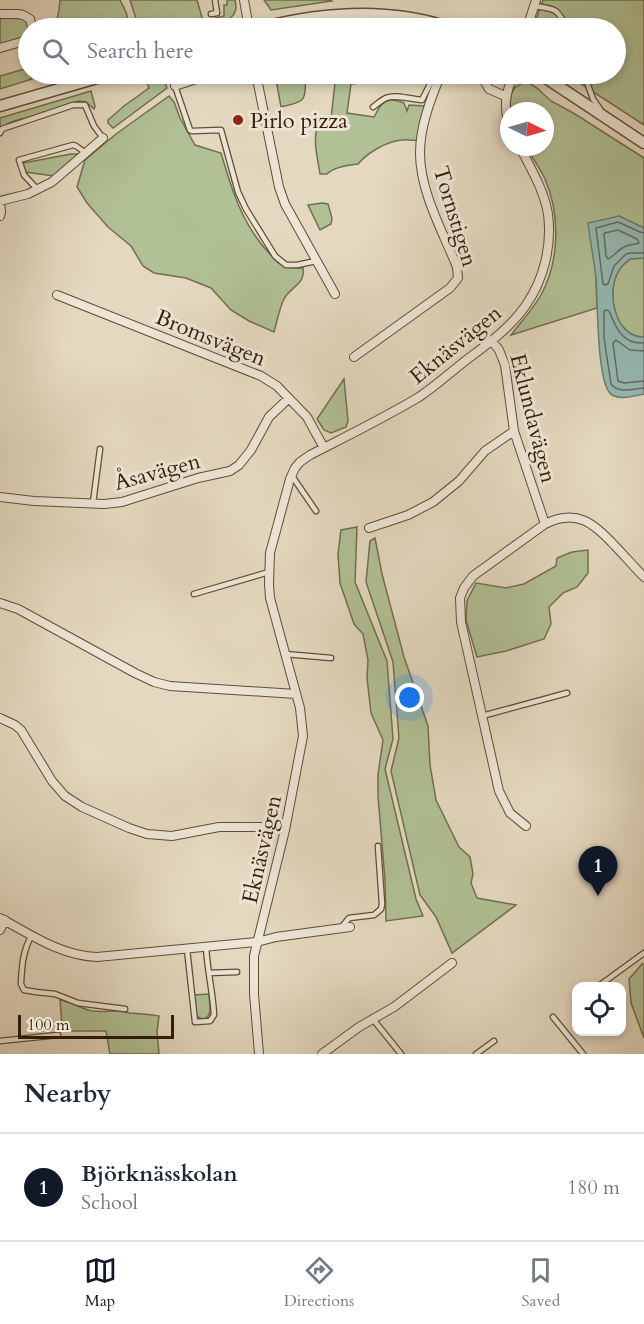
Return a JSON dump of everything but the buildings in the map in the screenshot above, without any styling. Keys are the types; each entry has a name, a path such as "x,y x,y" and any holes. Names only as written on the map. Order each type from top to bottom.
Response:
{"street":[{"path":"244,0 247,18"},
{"path":"530,18 535,3"},
{"path":"0,14 23,15 28,18"},
{"path":"313,18 371,14 409,18"},
{"path":"0,48 18,43"},
{"path":"0,106 76,84"},
{"path":"175,86 181,84"},
{"path":"258,84 279,187 285,204 335,294"},
{"name":"Tornstigen","path":"354,357 450,288 458,278 457,267 425,190 420,169 421,136 437,84"},
{"path":"486,84 489,89 506,96"},
{"path":"506,102 510,84"},
{"path":"555,84 644,142"},
{"path":"0,216 0,201 28,194 52,182 103,138"},
{"name":"Eknäsvägen","path":"259,1054 254,956 285,830 303,736 300,708 270,598 270,553 287,487 300,462 421,395 492,341 526,306 540,279 547,251 549,225 542,192 524,156"},
{"name":"Bromsvägen","path":"57,295 261,376 277,386 307,417 324,448"},
{"name":"Eklundavägen","path":"492,341 499,350 505,365 514,431 545,524"},
{"name":"Åsavägen","path":"0,497 34,501 122,502 198,478 230,471 239,465 251,450 275,409 288,399"},
{"path":"369,528 408,515 433,502 459,481 485,451 514,431"},
{"path":"526,826 510,813 499,790 461,622 460,598 464,588 473,576 545,524 553,519 563,518 585,520 600,529 644,577"},
{"path":"0,603 18,609 154,682 170,686 296,694"},
{"path":"0,718 21,730 52,781 65,796 91,812 129,828 147,834 172,836 219,827 264,827 285,830"},
{"path":"0,930 2,919 62,951 83,957 257,942 276,936 346,927"},
{"path":"322,1054 372,1018 394,1007 452,963"}],"lane":[{"path":"211,14 218,13 215,0"},
{"path":"535,3 555,9 561,18"},
{"path":"373,107 395,95 422,100 430,84"},
{"path":"588,84 593,99 605,117"},
{"path":"175,86 190,130 221,129 238,192 275,256 286,265 300,265 316,261"},
{"path":"0,133 2,129 81,104 85,105 94,126 103,138"},
{"path":"38,190 24,176 19,160 74,145 86,153"},
{"path":"93,503 100,449"},
{"path":"292,475 316,511"},
{"path":"194,594 269,572"},
{"path":"285,654 332,658"},
{"path":"482,716 567,693"},
{"path":"346,927 349,918 374,915 381,909 378,846"},
{"path":"32,935 24,952 21,982 24,990 55,994 78,1003 125,1009"},
{"path":"187,948 195,1022 210,1021 214,1015 213,992 206,946"},
{"path":"604,982 644,953"},
{"path":"209,973 237,972"},
{"path":"553,1017 583,1054"},
{"path":"372,1018 401,1054"},
{"path":"0,1041 58,1035"},
{"path":"477,1054 494,1041"}],"green space":[{"path":"60,0 120,0 128,18 57,18"},
{"path":"130,0 197,0 202,18 136,18"},
{"path":"227,0 235,0 234,14 229,18 216,18 224,16 224,5 227,5"},
{"path":"264,0 331,0 332,1 271,10"},
{"path":"543,0 644,0 644,125 581,84 626,84 626,18 537,18"},
{"path":"20,16 24,18 18,18 18,39 0,46 0,17"},
{"path":"18,71 18,83 0,89 0,76"},
{"path":"147,84 165,84 167,88 113,128 108,123 108,120 124,106 149,88"},
{"path":"277,84 306,84 305,94 301,101 281,107"},
{"path":"335,84 351,84 347,113 374,117 381,105 390,100 404,103 407,111 409,105 425,106 417,140 396,141 384,145 358,164 320,174 316,134 319,120 331,118"},
{"path":"522,84 531,84 553,102 510,102 516,87"},
{"path":"91,91 94,109 86,102 79,101 12,122 0,129 0,118"},
{"path":"169,96 195,145 221,153 239,206 260,243 280,264 303,268 300,282 284,299 274,332 231,310 211,288 186,278 154,273 143,266 131,246 108,227 87,203 77,187 85,160 116,134"},
{"path":"554,103 644,158 644,228 619,216 596,279 597,308 511,335 541,295 555,252 553,207 543,175 531,156 554,156"},
{"path":"77,154 77,157 54,176 25,172 23,163"},
{"path":"328,204 332,218 331,224 320,230 308,205"},
{"path":"644,258 644,337 625,330 619,321 613,300 613,288 615,278 630,259"},
{"path":"344,379 348,421 346,427 331,433 324,430 317,419"},
{"path":"357,527 355,582 387,661 393,739 385,769 416,899 423,916 386,921 378,796 378,775 383,740 371,713 367,678 368,660 363,634 354,624 340,583 338,554 341,530"},
{"path":"375,538 404,657 428,726 430,765 436,800 459,847 470,857 473,874 471,883 477,898 516,905 452,953 436,917 420,895 391,771 399,738 393,662 366,582 370,541"},
{"path":"588,550 588,573 577,587 563,593 549,607 551,624 544,639 477,657 466,620 467,601 476,583 506,588 524,584 556,566 557,558 572,552"},
{"path":"644,964 644,1038 631,1003 629,979"},
{"path":"209,994 210,1012 203,1020 196,1015 193,995"},
{"path":"60,1000 92,1011 120,1011 159,1016 157,1032 159,1054 110,1054 106,1031 71,1031 62,1025"}],"water":[{"path":"619,216 644,228 644,258 630,259 623,265 615,278 613,288 615,311 619,321 625,330 644,337 644,394 632,397 612,395 603,375 600,359 596,278 588,223"}],"place":[{"name":"Pirlo pizza","path":"238,120"},
{"name":"Björknässkolan","path":"598,896"}]}
